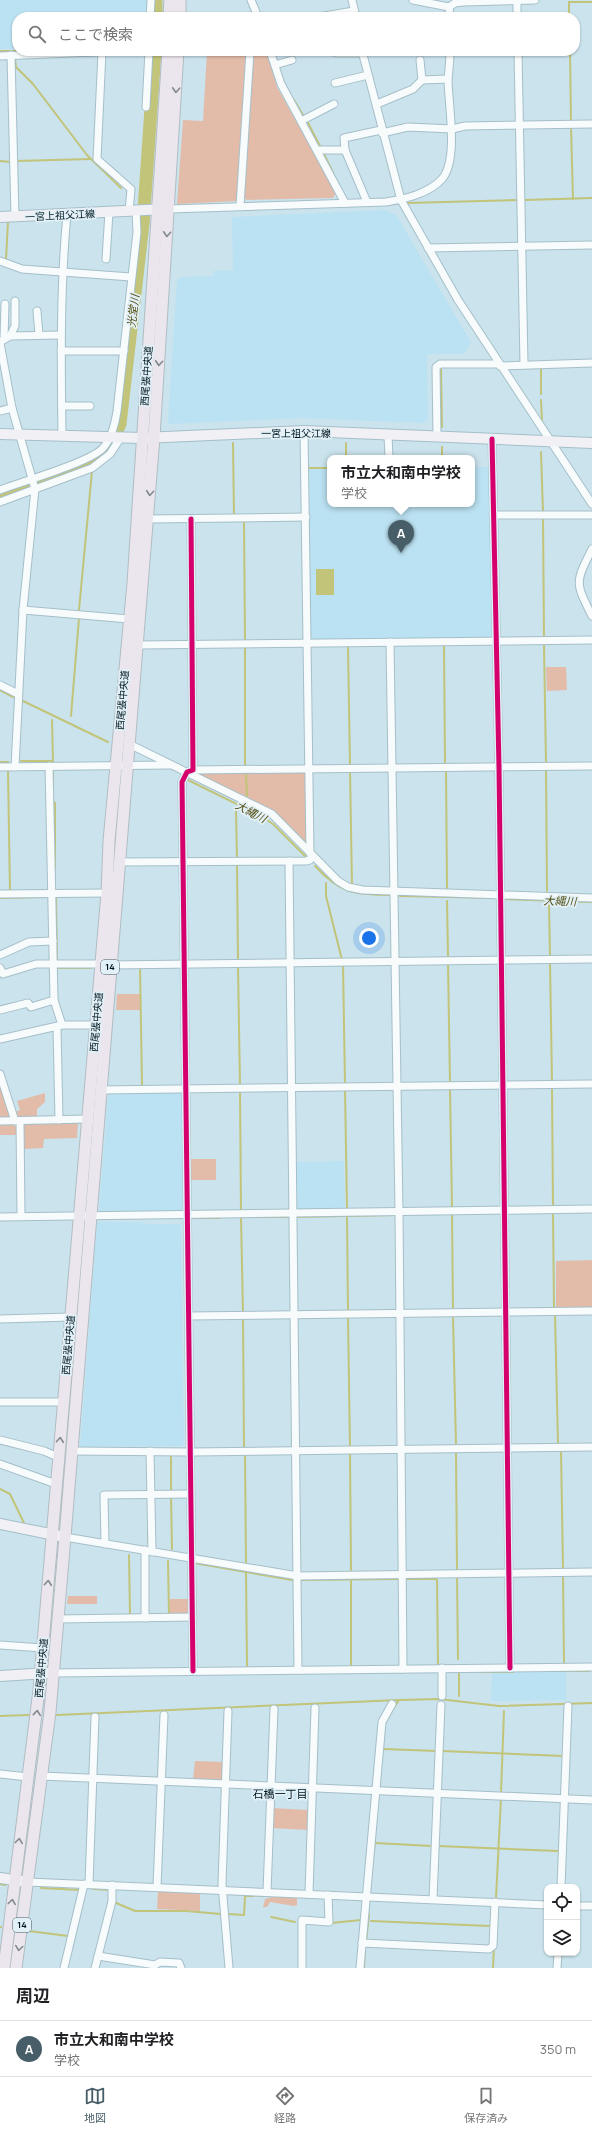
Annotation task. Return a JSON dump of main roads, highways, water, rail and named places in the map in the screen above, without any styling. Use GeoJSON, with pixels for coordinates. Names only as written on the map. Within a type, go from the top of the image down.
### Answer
{"type":"FeatureCollection","features":[{"type":"Feature","properties":{"kind":"main road"},"geometry":{"type":"LineString","coordinates":[[169,12],[170,0]]}},
{"type":"Feature","properties":{"kind":"main road"},"geometry":{"type":"LineString","coordinates":[[180,0],[180,12]]}},
{"type":"Feature","properties":{"kind":"main road","name":"西尾張中央道"},"geometry":{"type":"LineString","coordinates":[[16,1968],[28,1882],[53,1673],[72,1451],[100,1090],[107,893],[142,438],[153,210],[168,56]]}},
{"type":"Feature","properties":{"kind":"main road","name":"西尾張中央道"},"geometry":{"type":"LineString","coordinates":[[4,1968],[43,1648],[95,1025],[119,862],[154,437],[178,56]]}},
{"type":"Feature","properties":{"kind":"main road","name":"一宮上祖父江線"},"geometry":{"type":"LineString","coordinates":[[0,217],[169,209]]}},
{"type":"Feature","properties":{"kind":"main road","name":"一宮上祖父江線"},"geometry":{"type":"LineString","coordinates":[[0,434],[142,438],[304,431],[592,443]]}},
{"type":"Feature","properties":{"kind":"main road"},"geometry":{"type":"LineString","coordinates":[[0,1524],[65,1537]]}},
{"type":"Feature","properties":{"kind":"main road"},"geometry":{"type":"LineString","coordinates":[[0,1676],[53,1673]]}},
{"type":"Feature","properties":{"kind":"main road"},"geometry":{"type":"LineString","coordinates":[[0,1878],[28,1882]]}},
{"type":"Feature","properties":{"kind":"waterway","name":"光堂川"},"geometry":{"type":"LineString","coordinates":[[156,0],[156,12]]}},
{"type":"Feature","properties":{"kind":"waterway"},"geometry":{"type":"LineString","coordinates":[[569,12],[569,2],[592,2]]}},
{"type":"Feature","properties":{"kind":"waterway"},"geometry":{"type":"LineString","coordinates":[[0,51],[12,51]]}},
{"type":"Feature","properties":{"kind":"waterway","name":"光堂川"},"geometry":{"type":"LineString","coordinates":[[0,496],[90,462],[101,455],[109,446],[120,424],[143,224],[155,56]]}},
{"type":"Feature","properties":{"kind":"waterway"},"geometry":{"type":"LineString","coordinates":[[570,56],[571,122]]}},
{"type":"Feature","properties":{"kind":"waterway"},"geometry":{"type":"LineString","coordinates":[[15,59],[16,67],[33,84],[87,155],[121,188]]}},
{"type":"Feature","properties":{"kind":"waterway"},"geometry":{"type":"LineString","coordinates":[[294,100],[303,115]]}},
{"type":"Feature","properties":{"kind":"waterway"},"geometry":{"type":"LineString","coordinates":[[307,121],[321,148]]}},
{"type":"Feature","properties":{"kind":"waterway"},"geometry":{"type":"LineString","coordinates":[[571,127],[573,199]]}},
{"type":"Feature","properties":{"kind":"waterway"},"geometry":{"type":"LineString","coordinates":[[324,154],[334,175]]}},
{"type":"Feature","properties":{"kind":"waterway"},"geometry":{"type":"LineString","coordinates":[[16,161],[91,159]]}},
{"type":"Feature","properties":{"kind":"waterway"},"geometry":{"type":"LineString","coordinates":[[0,161],[12,162]]}},
{"type":"Feature","properties":{"kind":"waterway"},"geometry":{"type":"LineString","coordinates":[[525,200],[592,198]]}},
{"type":"Feature","properties":{"kind":"waterway"},"geometry":{"type":"LineString","coordinates":[[407,203],[519,200]]}},
{"type":"Feature","properties":{"kind":"waterway"},"geometry":{"type":"LineString","coordinates":[[6,259],[8,221]]}},
{"type":"Feature","properties":{"kind":"waterway"},"geometry":{"type":"LineString","coordinates":[[541,368],[541,394]]}},
{"type":"Feature","properties":{"kind":"waterway"},"geometry":{"type":"LineString","coordinates":[[441,369],[442,427]]}},
{"type":"Feature","properties":{"kind":"waterway"},"geometry":{"type":"LineString","coordinates":[[541,400],[542,421]]}},
{"type":"Feature","properties":{"kind":"waterway"},"geometry":{"type":"LineString","coordinates":[[233,443],[234,516]]}},
{"type":"Feature","properties":{"kind":"waterway"},"geometry":{"type":"LineString","coordinates":[[346,443],[346,455]]}},
{"type":"Feature","properties":{"kind":"waterway"},"geometry":{"type":"LineString","coordinates":[[442,447],[442,455]]}},
{"type":"Feature","properties":{"kind":"waterway"},"geometry":{"type":"LineString","coordinates":[[541,452],[543,512]]}},
{"type":"Feature","properties":{"kind":"waterway"},"geometry":{"type":"LineString","coordinates":[[309,468],[327,468]]}},
{"type":"Feature","properties":{"kind":"waterway"},"geometry":{"type":"LineString","coordinates":[[79,610],[92,471]]}},
{"type":"Feature","properties":{"kind":"waterway"},"geometry":{"type":"LineString","coordinates":[[543,518],[544,638]]}},
{"type":"Feature","properties":{"kind":"waterway"},"geometry":{"type":"LineString","coordinates":[[244,521],[245,641]]}},
{"type":"Feature","properties":{"kind":"waterway"},"geometry":{"type":"LineString","coordinates":[[71,716],[79,618]]}},
{"type":"Feature","properties":{"kind":"waterway"},"geometry":{"type":"LineString","coordinates":[[245,646],[245,766]]}},
{"type":"Feature","properties":{"kind":"waterway"},"geometry":{"type":"LineString","coordinates":[[444,646],[445,763]]}},
{"type":"Feature","properties":{"kind":"waterway"},"geometry":{"type":"LineString","coordinates":[[544,646],[546,763]]}},
{"type":"Feature","properties":{"kind":"waterway"},"geometry":{"type":"LineString","coordinates":[[348,647],[350,765]]}},
{"type":"Feature","properties":{"kind":"waterway","name":"大縄川"},"geometry":{"type":"LineString","coordinates":[[0,690],[13,697]]}},
{"type":"Feature","properties":{"kind":"waterway","name":"大縄川"},"geometry":{"type":"LineString","coordinates":[[23,701],[108,742]]}},
{"type":"Feature","properties":{"kind":"waterway"},"geometry":{"type":"LineString","coordinates":[[21,761],[53,761],[52,720]]}},
{"type":"Feature","properties":{"kind":"waterway"},"geometry":{"type":"LineString","coordinates":[[0,762],[8,762]]}},
{"type":"Feature","properties":{"kind":"waterway"},"geometry":{"type":"LineString","coordinates":[[446,769],[447,888]]}},
{"type":"Feature","properties":{"kind":"waterway"},"geometry":{"type":"LineString","coordinates":[[546,769],[547,891]]}},
{"type":"Feature","properties":{"kind":"waterway"},"geometry":{"type":"LineString","coordinates":[[350,770],[352,886]]}},
{"type":"Feature","properties":{"kind":"waterway"},"geometry":{"type":"LineString","coordinates":[[8,771],[10,892]]}},
{"type":"Feature","properties":{"kind":"waterway"},"geometry":{"type":"LineString","coordinates":[[53,772],[53,791]]}},
{"type":"Feature","properties":{"kind":"waterway"},"geometry":{"type":"LineString","coordinates":[[246,772],[247,796]]}},
{"type":"Feature","properties":{"kind":"waterway","name":"大縄川"},"geometry":{"type":"LineString","coordinates":[[188,780],[259,815],[273,824],[305,856]]}},
{"type":"Feature","properties":{"kind":"waterway"},"geometry":{"type":"LineString","coordinates":[[53,801],[55,803],[55,869]]}},
{"type":"Feature","properties":{"kind":"waterway"},"geometry":{"type":"LineString","coordinates":[[236,809],[237,860]]}},
{"type":"Feature","properties":{"kind":"waterway"},"geometry":{"type":"LineString","coordinates":[[237,864],[238,960]]}},
{"type":"Feature","properties":{"kind":"waterway","name":"大縄川"},"geometry":{"type":"LineString","coordinates":[[315,866],[332,882],[348,891],[390,895]]}},
{"type":"Feature","properties":{"kind":"waterway"},"geometry":{"type":"LineString","coordinates":[[326,883],[326,896],[342,960]]}},
{"type":"Feature","properties":{"kind":"waterway","name":"大縄川"},"geometry":{"type":"LineString","coordinates":[[400,896],[496,898]]}},
{"type":"Feature","properties":{"kind":"waterway"},"geometry":{"type":"LineString","coordinates":[[0,898],[46,897]]}},
{"type":"Feature","properties":{"kind":"waterway"},"geometry":{"type":"LineString","coordinates":[[56,897],[57,960]]}},
{"type":"Feature","properties":{"kind":"waterway","name":"大縄川"},"geometry":{"type":"LineString","coordinates":[[504,899],[592,902]]}},
{"type":"Feature","properties":{"kind":"waterway"},"geometry":{"type":"LineString","coordinates":[[447,901],[448,956]]}},
{"type":"Feature","properties":{"kind":"waterway"},"geometry":{"type":"LineString","coordinates":[[549,904],[550,957]]}},
{"type":"Feature","properties":{"kind":"waterway"},"geometry":{"type":"LineString","coordinates":[[448,962],[450,1083]]}},
{"type":"Feature","properties":{"kind":"waterway"},"geometry":{"type":"LineString","coordinates":[[550,962],[552,1082]]}},
{"type":"Feature","properties":{"kind":"waterway"},"geometry":{"type":"LineString","coordinates":[[343,964],[345,1085]]}},
{"type":"Feature","properties":{"kind":"waterway"},"geometry":{"type":"LineString","coordinates":[[140,966],[142,1085]]}},
{"type":"Feature","properties":{"kind":"waterway"},"geometry":{"type":"LineString","coordinates":[[238,966],[240,1086]]}},
{"type":"Feature","properties":{"kind":"waterway"},"geometry":{"type":"LineString","coordinates":[[57,968],[91,968]]}},
{"type":"Feature","properties":{"kind":"waterway"},"geometry":{"type":"LineString","coordinates":[[450,1088],[452,1208]]}},
{"type":"Feature","properties":{"kind":"waterway"},"geometry":{"type":"LineString","coordinates":[[552,1088],[553,1207]]}},
{"type":"Feature","properties":{"kind":"waterway"},"geometry":{"type":"LineString","coordinates":[[345,1089],[347,1209]]}},
{"type":"Feature","properties":{"kind":"waterway"},"geometry":{"type":"LineString","coordinates":[[240,1090],[241,1211]]}},
{"type":"Feature","properties":{"kind":"waterway"},"geometry":{"type":"LineString","coordinates":[[553,1212],[554,1308]]}},
{"type":"Feature","properties":{"kind":"waterway"},"geometry":{"type":"LineString","coordinates":[[452,1213],[453,1310]]}},
{"type":"Feature","properties":{"kind":"waterway"},"geometry":{"type":"LineString","coordinates":[[296,1217],[396,1215]]}},
{"type":"Feature","properties":{"kind":"waterway"},"geometry":{"type":"LineString","coordinates":[[347,1216],[348,1312]]}},
{"type":"Feature","properties":{"kind":"waterway"},"geometry":{"type":"LineString","coordinates":[[241,1217],[243,1313]]}},
{"type":"Feature","properties":{"kind":"waterway"},"geometry":{"type":"LineString","coordinates":[[255,1217],[290,1217]]}},
{"type":"Feature","properties":{"kind":"waterway"},"geometry":{"type":"LineString","coordinates":[[190,1218],[220,1218]]}},
{"type":"Feature","properties":{"kind":"waterway"},"geometry":{"type":"LineString","coordinates":[[555,1315],[558,1444]]}},
{"type":"Feature","properties":{"kind":"waterway"},"geometry":{"type":"LineString","coordinates":[[348,1316],[350,1449]]}},
{"type":"Feature","properties":{"kind":"waterway"},"geometry":{"type":"LineString","coordinates":[[243,1317],[244,1450]]}},
{"type":"Feature","properties":{"kind":"waterway"},"geometry":{"type":"LineString","coordinates":[[453,1317],[456,1445]]}},
{"type":"Feature","properties":{"kind":"waterway"},"geometry":{"type":"LineString","coordinates":[[561,1450],[563,1568]]}},
{"type":"Feature","properties":{"kind":"waterway"},"geometry":{"type":"LineString","coordinates":[[350,1453],[351,1570]]}},
{"type":"Feature","properties":{"kind":"waterway"},"geometry":{"type":"LineString","coordinates":[[456,1453],[457,1569]]}},
{"type":"Feature","properties":{"kind":"waterway"},"geometry":{"type":"LineString","coordinates":[[245,1454],[246,1563]]}},
{"type":"Feature","properties":{"kind":"waterway"},"geometry":{"type":"LineString","coordinates":[[153,1455],[171,1455],[171,1492]]}},
{"type":"Feature","properties":{"kind":"waterway"},"geometry":{"type":"LineString","coordinates":[[0,1489],[10,1494],[24,1523]]}},
{"type":"Feature","properties":{"kind":"waterway"},"geometry":{"type":"LineString","coordinates":[[171,1496],[172,1549]]}},
{"type":"Feature","properties":{"kind":"waterway"},"geometry":{"type":"LineString","coordinates":[[148,1519],[148,1542]]}},
{"type":"Feature","properties":{"kind":"waterway"},"geometry":{"type":"LineString","coordinates":[[129,1555],[130,1616]]}},
{"type":"Feature","properties":{"kind":"waterway"},"geometry":{"type":"LineString","coordinates":[[168,1561],[169,1615]]}},
{"type":"Feature","properties":{"kind":"waterway"},"geometry":{"type":"LineString","coordinates":[[194,1563],[292,1580]]}},
{"type":"Feature","properties":{"kind":"waterway"},"geometry":{"type":"LineString","coordinates":[[246,1572],[247,1667]]}},
{"type":"Feature","properties":{"kind":"waterway"},"geometry":{"type":"LineString","coordinates":[[563,1574],[564,1664]]}},
{"type":"Feature","properties":{"kind":"waterway"},"geometry":{"type":"LineString","coordinates":[[457,1576],[458,1659]]}},
{"type":"Feature","properties":{"kind":"waterway"},"geometry":{"type":"LineString","coordinates":[[351,1579],[351,1667]]}},
{"type":"Feature","properties":{"kind":"waterway"},"geometry":{"type":"LineString","coordinates":[[301,1580],[399,1579]]}},
{"type":"Feature","properties":{"kind":"waterway"},"geometry":{"type":"LineString","coordinates":[[406,1579],[437,1580],[438,1665]]}},
{"type":"Feature","properties":{"kind":"waterway"},"geometry":{"type":"LineString","coordinates":[[524,1671],[539,1671]]}},
{"type":"Feature","properties":{"kind":"waterway"},"geometry":{"type":"LineString","coordinates":[[550,1671],[589,1671]]}},
{"type":"Feature","properties":{"kind":"waterway"},"geometry":{"type":"LineString","coordinates":[[459,1672],[459,1696]]}},
{"type":"Feature","properties":{"kind":"waterway"},"geometry":{"type":"LineString","coordinates":[[480,1672],[513,1672]]}},
{"type":"Feature","properties":{"kind":"waterway"},"geometry":{"type":"LineString","coordinates":[[57,1715],[439,1699],[499,1706],[592,1703]]}},
{"type":"Feature","properties":{"kind":"waterway"},"geometry":{"type":"LineString","coordinates":[[393,1709],[399,1700]]}},
{"type":"Feature","properties":{"kind":"waterway"},"geometry":{"type":"LineString","coordinates":[[501,1793],[504,1711]]}},
{"type":"Feature","properties":{"kind":"waterway"},"geometry":{"type":"LineString","coordinates":[[0,1716],[29,1715]]}},
{"type":"Feature","properties":{"kind":"waterway"},"geometry":{"type":"LineString","coordinates":[[383,1749],[437,1751]]}},
{"type":"Feature","properties":{"kind":"waterway"},"geometry":{"type":"LineString","coordinates":[[442,1751],[563,1756]]}},
{"type":"Feature","properties":{"kind":"waterway"},"geometry":{"type":"LineString","coordinates":[[496,1898],[501,1798]]}},
{"type":"Feature","properties":{"kind":"waterway"},"geometry":{"type":"LineString","coordinates":[[374,1851],[375,1835]]}},
{"type":"Feature","properties":{"kind":"waterway"},"geometry":{"type":"LineString","coordinates":[[375,1843],[432,1846]]}},
{"type":"Feature","properties":{"kind":"waterway"},"geometry":{"type":"LineString","coordinates":[[438,1846],[558,1851]]}},
{"type":"Feature","properties":{"kind":"waterway"},"geometry":{"type":"LineString","coordinates":[[0,1884],[5,1885]]}},
{"type":"Feature","properties":{"kind":"waterway"},"geometry":{"type":"LineString","coordinates":[[41,1888],[80,1890]]}},
{"type":"Feature","properties":{"kind":"waterway"},"geometry":{"type":"LineString","coordinates":[[93,1889],[110,1890]]}},
{"type":"Feature","properties":{"kind":"waterway"},"geometry":{"type":"LineString","coordinates":[[228,1914],[244,1915],[245,1896],[254,1896]]}},
{"type":"Feature","properties":{"kind":"waterway"},"geometry":{"type":"LineString","coordinates":[[258,1896],[264,1896]]}},
{"type":"Feature","properties":{"kind":"waterway"},"geometry":{"type":"LineString","coordinates":[[114,1902],[135,1911],[186,1911],[221,1914]]}},
{"type":"Feature","properties":{"kind":"waterway"},"geometry":{"type":"LineString","coordinates":[[366,1942],[369,1914]]}},
{"type":"Feature","properties":{"kind":"waterway"},"geometry":{"type":"LineString","coordinates":[[271,1917],[295,1922]]}},
{"type":"Feature","properties":{"kind":"waterway"},"geometry":{"type":"LineString","coordinates":[[331,1923],[361,1920]]}},
{"type":"Feature","properties":{"kind":"waterway"},"geometry":{"type":"LineString","coordinates":[[371,1921],[490,1926]]}},
{"type":"Feature","properties":{"kind":"waterway"},"geometry":{"type":"LineString","coordinates":[[29,1931],[68,1936]]}},
{"type":"Feature","properties":{"kind":"waterway"},"geometry":{"type":"LineString","coordinates":[[493,1968],[494,1947]]}},
{"type":"Feature","properties":{"kind":"waterway"},"geometry":{"type":"LineString","coordinates":[[364,1968],[365,1948]]}},
{"type":"Feature","properties":{"kind":"place","name":"市立大和南中学校"},"geometry":{"type":"Point","coordinates":[401,553]}},
{"type":"Feature","properties":{"kind":"district","name":"石橋一丁目"},"geometry":{"type":"Point","coordinates":[280,1794]}}]}
